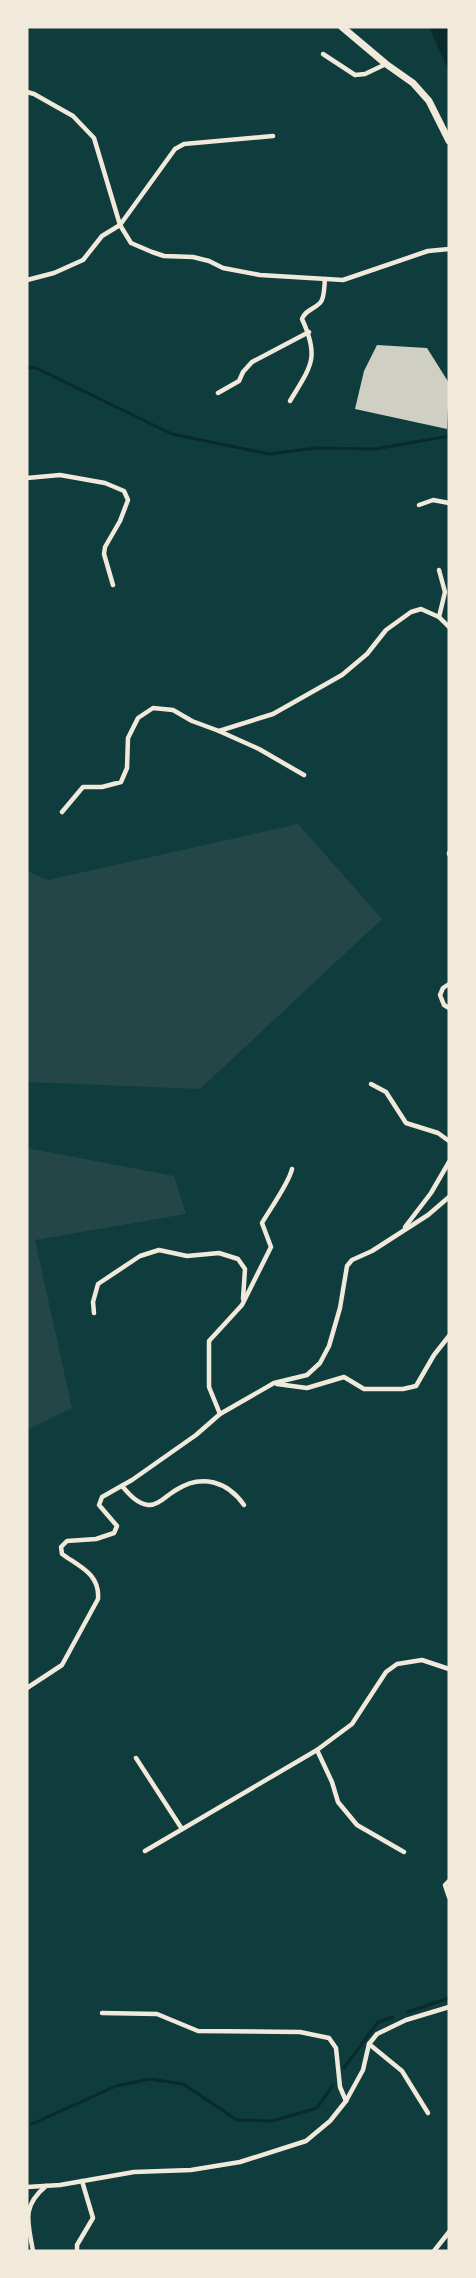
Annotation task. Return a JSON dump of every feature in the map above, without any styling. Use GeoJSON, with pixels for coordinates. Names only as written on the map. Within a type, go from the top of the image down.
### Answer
{"type":"FeatureCollection","features":[{"type":"Feature","properties":{"kind":"main road"},"geometry":{"type":"LineString","coordinates":[[342,27],[386,64],[413,83],[429,101],[449,141]]}},
{"type":"Feature","properties":{"kind":"street"},"geometry":{"type":"LineString","coordinates":[[323,54],[355,75],[365,74],[386,64]]}},
{"type":"Feature","properties":{"kind":"street"},"geometry":{"type":"LineString","coordinates":[[27,92],[73,116],[94,138],[120,225],[131,243],[140,248],[164,256],[192,257],[209,261],[223,268],[260,275],[343,280],[428,251],[449,249]]}},
{"type":"Feature","properties":{"kind":"street"},"geometry":{"type":"LineString","coordinates":[[27,280],[54,273],[83,260],[102,236],[120,225],[175,149],[184,144],[273,136]]}},
{"type":"Feature","properties":{"kind":"street"},"geometry":{"type":"LineString","coordinates":[[290,401],[310,368],[313,349],[309,332],[302,319],[304,314],[320,303],[323,298],[325,279]]}},
{"type":"Feature","properties":{"kind":"street"},"geometry":{"type":"LineString","coordinates":[[218,393],[239,381],[252,362],[309,332]]}},
{"type":"Feature","properties":{"kind":"street"},"geometry":{"type":"LineString","coordinates":[[27,478],[60,475],[105,483],[124,491],[128,500],[120,521],[105,547],[104,554],[113,585]]}},
{"type":"Feature","properties":{"kind":"street"},"geometry":{"type":"LineString","coordinates":[[419,505],[433,500],[449,503]]}},
{"type":"Feature","properties":{"kind":"street"},"geometry":{"type":"LineString","coordinates":[[439,570],[445,592],[439,617]]}},
{"type":"Feature","properties":{"kind":"street"},"geometry":{"type":"LineString","coordinates":[[219,731],[273,714],[342,675],[368,654],[386,630],[411,612],[421,609],[439,617],[449,627]]}},
{"type":"Feature","properties":{"kind":"street"},"geometry":{"type":"LineString","coordinates":[[62,812],[83,787],[102,787],[121,782],[127,768],[128,738],[138,718],[153,708],[173,710],[192,721],[259,748],[304,775]]}},
{"type":"Feature","properties":{"kind":"street"},"geometry":{"type":"LineString","coordinates":[[449,984],[443,988],[440,995],[444,1005],[449,1008]]}},
{"type":"Feature","properties":{"kind":"street"},"geometry":{"type":"LineString","coordinates":[[371,1084],[386,1092],[406,1123],[438,1133],[449,1141]]}},
{"type":"Feature","properties":{"kind":"street"},"geometry":{"type":"LineString","coordinates":[[403,1229],[431,1193],[449,1162]]}},
{"type":"Feature","properties":{"kind":"street"},"geometry":{"type":"LineString","coordinates":[[220,1414],[209,1387],[209,1341],[242,1305],[271,1247],[262,1223],[279,1192],[290,1179],[292,1169]]}},
{"type":"Feature","properties":{"kind":"street"},"geometry":{"type":"LineString","coordinates":[[27,1688],[62,1665],[98,1599],[99,1589],[93,1576],[62,1554],[62,1547],[67,1541],[96,1539],[114,1533],[117,1526],[99,1505],[102,1497],[122,1486],[196,1435],[220,1414],[274,1383],[307,1375],[320,1364],[329,1346],[340,1308],[347,1266],[352,1260],[372,1251],[428,1215],[449,1197]]}},
{"type":"Feature","properties":{"kind":"street"},"geometry":{"type":"LineString","coordinates":[[94,1313],[93,1302],[98,1284],[140,1256],[159,1250],[187,1256],[219,1253],[238,1259],[245,1269],[242,1305]]}},
{"type":"Feature","properties":{"kind":"street"},"geometry":{"type":"LineString","coordinates":[[274,1383],[307,1388],[344,1377],[364,1389],[409,1388],[416,1386],[434,1355],[449,1336]]}},
{"type":"Feature","properties":{"kind":"street"},"geometry":{"type":"LineString","coordinates":[[122,1486],[137,1501],[148,1505],[156,1504],[186,1484],[201,1481],[218,1482],[236,1493],[244,1505]]}},
{"type":"Feature","properties":{"kind":"street"},"geometry":{"type":"LineString","coordinates":[[145,1851],[317,1750],[352,1724],[386,1672],[397,1664],[422,1660],[449,1669]]}},
{"type":"Feature","properties":{"kind":"street"},"geometry":{"type":"LineString","coordinates":[[317,1750],[332,1782],[338,1802],[357,1825],[404,1852]]}},
{"type":"Feature","properties":{"kind":"street"},"geometry":{"type":"LineString","coordinates":[[136,1758],[182,1829]]}},
{"type":"Feature","properties":{"kind":"street"},"geometry":{"type":"LineString","coordinates":[[449,1881],[446,1885],[449,1897]]}},
{"type":"Feature","properties":{"kind":"street"},"geometry":{"type":"LineString","coordinates":[[27,2187],[134,2172],[190,2170],[249,2159],[306,2141],[330,2121],[346,2101],[363,2070],[369,2044],[377,2034],[390,2026],[449,2007]]}},
{"type":"Feature","properties":{"kind":"street"},"geometry":{"type":"LineString","coordinates":[[102,2013],[157,2014],[198,2031],[300,2032],[329,2038],[336,2048],[340,2087],[346,2101]]}},
{"type":"Feature","properties":{"kind":"street"},"geometry":{"type":"LineString","coordinates":[[369,2044],[402,2071],[428,2113]]}},
{"type":"Feature","properties":{"kind":"street"},"geometry":{"type":"LineString","coordinates":[[77,2251],[77,2245],[93,2218],[82,2181]]}},
{"type":"Feature","properties":{"kind":"street"},"geometry":{"type":"LineString","coordinates":[[33,2251],[28,2223],[29,2206],[36,2194],[46,2186]]}},
{"type":"Feature","properties":{"kind":"street"},"geometry":{"type":"LineString","coordinates":[[435,2251],[449,2232]]}},
{"type":"Feature","properties":{"kind":"shaded area"},"geometry":{"type":"Polygon","coordinates":[[[429,27],[449,27],[449,72],[429,27]]]}},
{"type":"Feature","properties":{"kind":"shaded area"},"geometry":{"type":"Polygon","coordinates":[[[298,824],[382,919],[200,1089],[27,1082],[27,871],[48,880],[298,824]]]}},
{"type":"Feature","properties":{"kind":"shaded area"},"geometry":{"type":"Polygon","coordinates":[[[27,1148],[174,1176],[186,1214],[35,1240],[72,1408],[27,1430],[27,1148]]]}},
{"type":"Feature","properties":{"kind":"building"},"geometry":{"type":"Polygon","coordinates":[[[377,345],[427,348],[449,383],[447,429],[355,409],[364,371],[377,345]]]}},
{"type":"Feature","properties":{"kind":"waterway"},"geometry":{"type":"LineString","coordinates":[[27,367],[36,368],[172,434],[269,454],[316,448],[375,449],[449,436]]}},
{"type":"Feature","properties":{"kind":"waterway"},"geometry":{"type":"LineString","coordinates":[[408,2012],[449,1998]]}},
{"type":"Feature","properties":{"kind":"waterway"},"geometry":{"type":"LineString","coordinates":[[344,2068],[378,2022],[393,2017]]}},
{"type":"Feature","properties":{"kind":"waterway"},"geometry":{"type":"LineString","coordinates":[[32,2124],[116,2086],[150,2079],[183,2084],[237,2120],[272,2121],[317,2108],[333,2085]]}}]}
